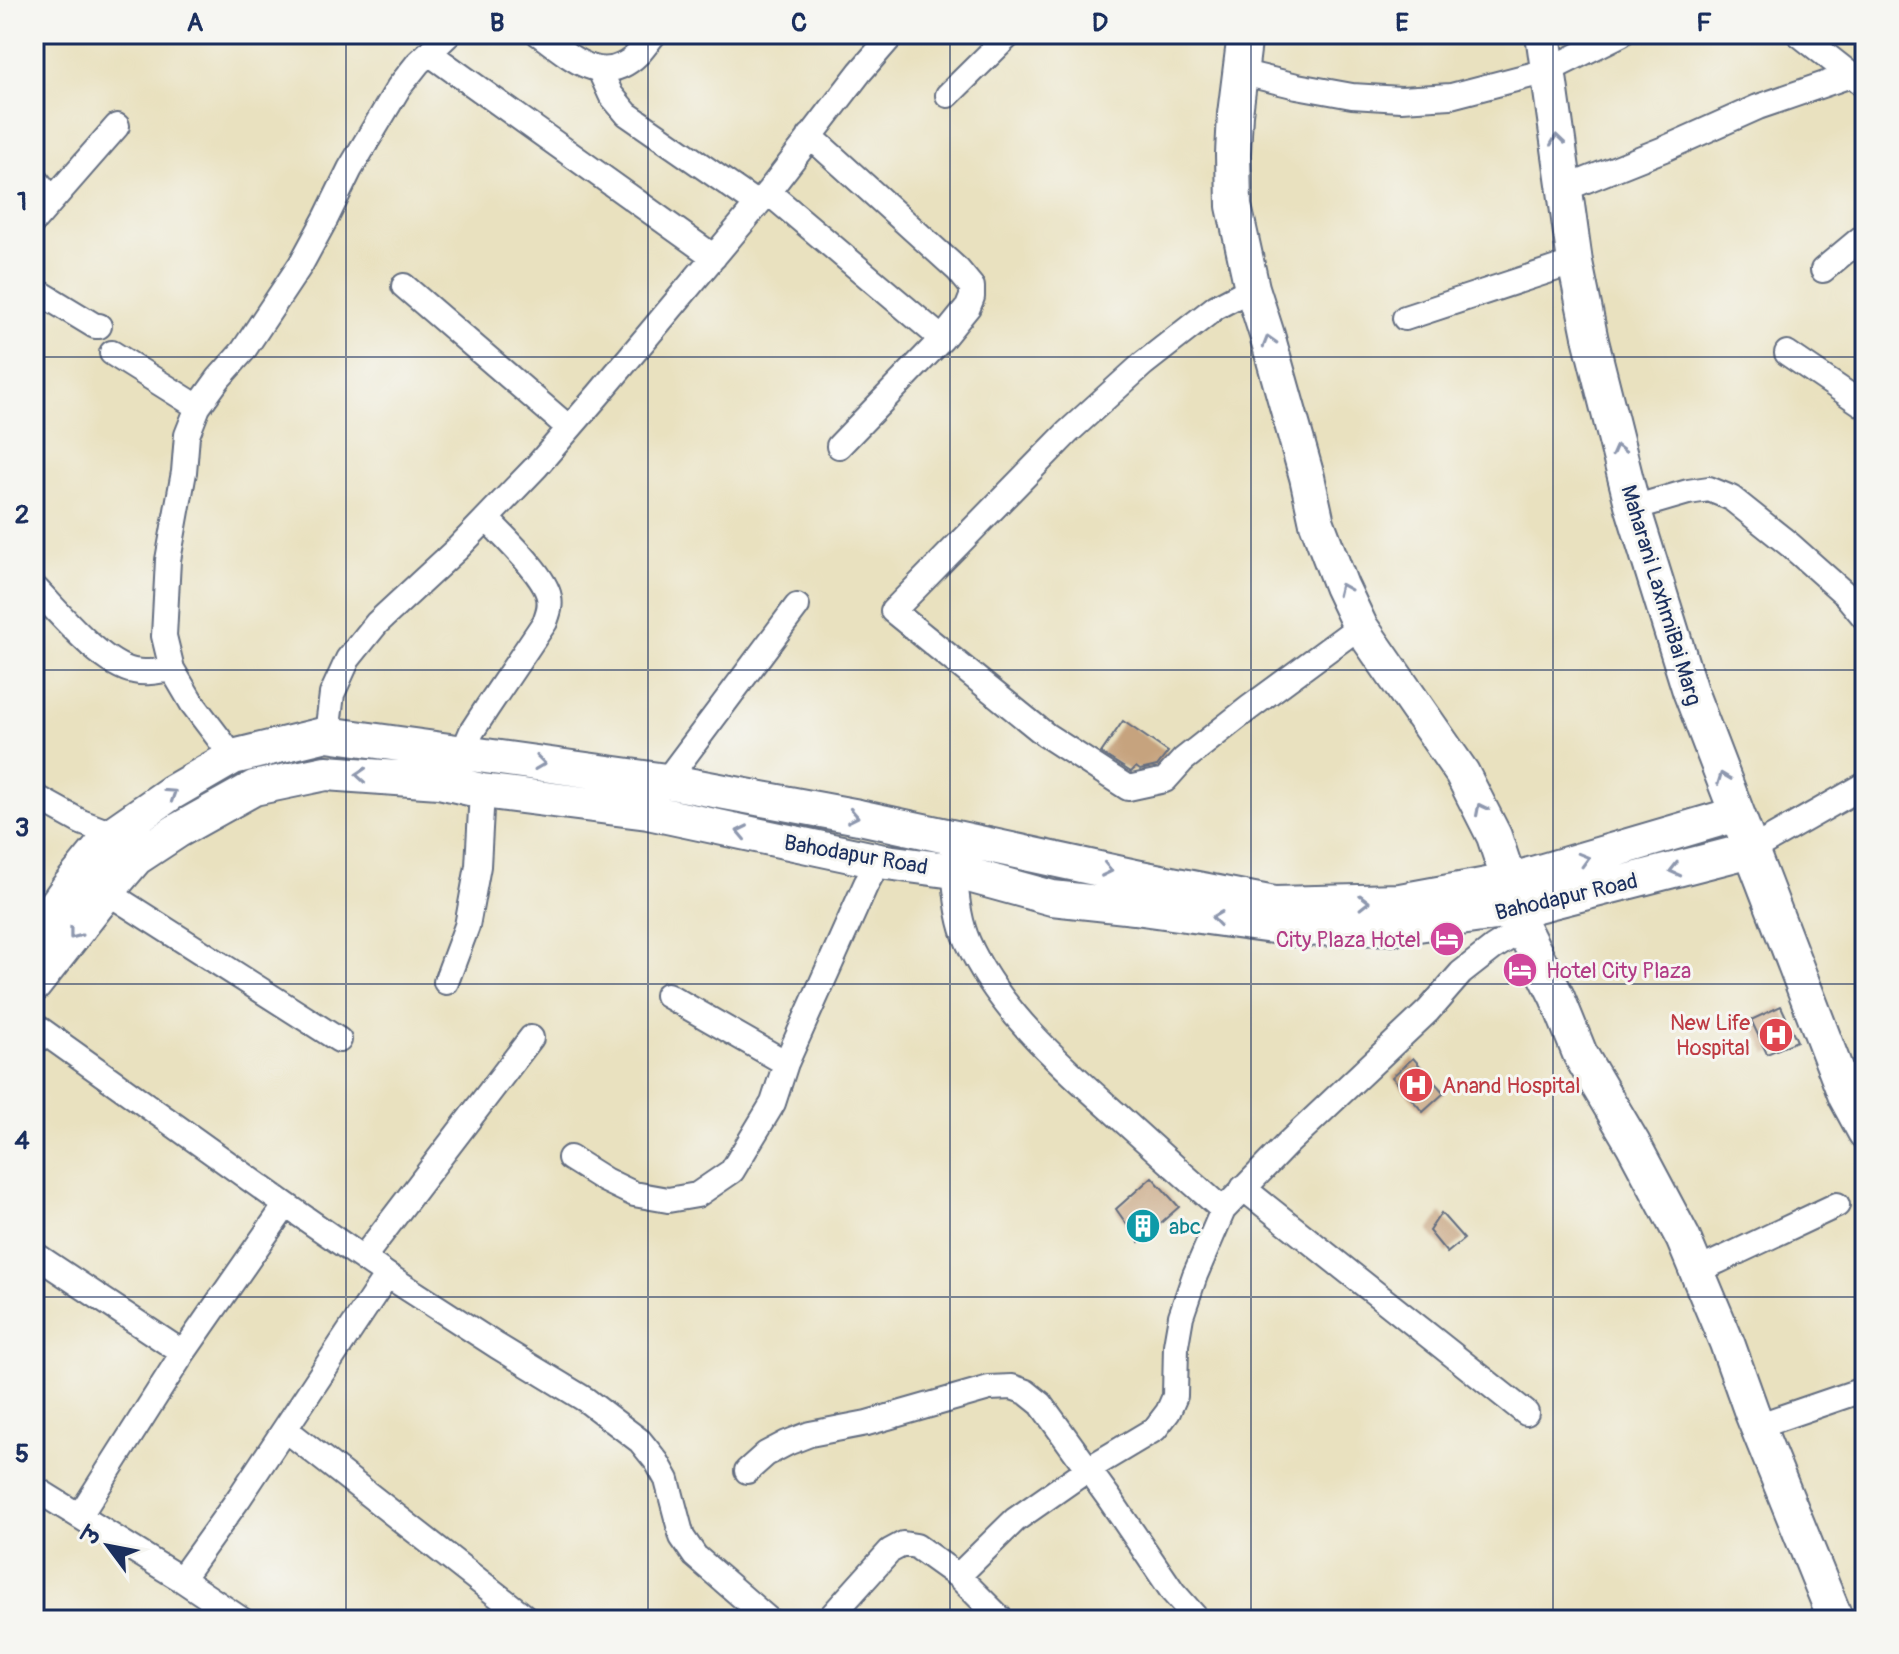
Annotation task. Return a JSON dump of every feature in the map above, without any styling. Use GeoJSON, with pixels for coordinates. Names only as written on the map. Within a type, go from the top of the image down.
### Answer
{"type":"FeatureCollection","features":[{"type":"Feature","properties":{"kind":"main road"},"geometry":{"type":"LineString","coordinates":[[1245,34],[1233,154],[1234,206],[1252,288],[1307,477],[1317,523],[1360,626],[1462,773],[1494,836],[1517,907],[1580,1054],[1683,1238],[1836,1620]]}},
{"type":"Feature","properties":{"kind":"main road","name":"Maharani LaxhmiBai Marg"},"geometry":{"type":"LineString","coordinates":[[1543,34],[1575,262],[1591,341],[1633,508],[1690,691],[1846,1097],[1865,1132]]}},
{"type":"Feature","properties":{"kind":"main road"},"geometry":{"type":"LineString","coordinates":[[34,936],[112,834],[171,793],[233,757],[327,734],[666,781],[859,817],[1274,904],[1400,901],[1517,907],[1737,814]]}},
{"type":"Feature","properties":{"kind":"main road","name":"Bahodapur Road"},"geometry":{"type":"LineString","coordinates":[[34,985],[136,858],[254,788],[326,773],[439,781],[482,791],[648,812],[879,861],[954,871],[1052,898],[1294,929],[1397,927],[1517,907],[1751,850]]}},
{"type":"Feature","properties":{"kind":"street"},"geometry":{"type":"LineString","coordinates":[[233,757],[192,703],[172,669],[164,636],[168,560],[184,472],[187,435],[198,407],[243,351],[301,264],[350,169],[399,87],[418,63],[449,34]]}},
{"type":"Feature","properties":{"kind":"street"},"geometry":{"type":"LineString","coordinates":[[539,34],[578,62],[600,71],[616,69],[637,55],[654,34]]}},
{"type":"Feature","properties":{"kind":"street"},"geometry":{"type":"LineString","coordinates":[[327,734],[332,694],[348,659],[377,623],[487,519],[569,428],[714,257],[893,34]]}},
{"type":"Feature","properties":{"kind":"street"},"geometry":{"type":"LineString","coordinates":[[948,95],[1010,34]]}},
{"type":"Feature","properties":{"kind":"street"},"geometry":{"type":"LineString","coordinates":[[1239,72],[1352,96],[1401,99],[1451,96],[1547,71],[1621,34]]}},
{"type":"Feature","properties":{"kind":"street"},"geometry":{"type":"LineString","coordinates":[[1799,34],[1858,80]]}},
{"type":"Feature","properties":{"kind":"street"},"geometry":{"type":"LineString","coordinates":[[429,53],[714,257]]}},
{"type":"Feature","properties":{"kind":"street"},"geometry":{"type":"LineString","coordinates":[[600,71],[611,95],[627,114],[762,198],[942,339]]}},
{"type":"Feature","properties":{"kind":"street"},"geometry":{"type":"LineString","coordinates":[[1564,189],[1758,107],[1858,80]]}},
{"type":"Feature","properties":{"kind":"street"},"geometry":{"type":"LineString","coordinates":[[34,221],[117,126]]}},
{"type":"Feature","properties":{"kind":"street"},"geometry":{"type":"LineString","coordinates":[[810,136],[958,270],[972,287],[968,307],[942,339],[839,446]]}},
{"type":"Feature","properties":{"kind":"street"},"geometry":{"type":"LineString","coordinates":[[34,177],[52,200]]}},
{"type":"Feature","properties":{"kind":"street"},"geometry":{"type":"LineString","coordinates":[[1823,270],[1865,235]]}},
{"type":"Feature","properties":{"kind":"street"},"geometry":{"type":"LineString","coordinates":[[1405,318],[1575,262]]}},
{"type":"Feature","properties":{"kind":"street"},"geometry":{"type":"LineString","coordinates":[[404,286],[569,428]]}},
{"type":"Feature","properties":{"kind":"street"},"geometry":{"type":"LineString","coordinates":[[1252,288],[1216,307],[1133,373],[1068,432],[893,611],[1046,735],[1128,788],[1165,780],[1183,760],[1360,626]]}},
{"type":"Feature","properties":{"kind":"street"},"geometry":{"type":"LineString","coordinates":[[34,289],[99,326]]}},
{"type":"Feature","properties":{"kind":"street"},"geometry":{"type":"LineString","coordinates":[[112,353],[198,407]]}},
{"type":"Feature","properties":{"kind":"street"},"geometry":{"type":"LineString","coordinates":[[1787,353],[1865,406]]}},
{"type":"Feature","properties":{"kind":"street"},"geometry":{"type":"LineString","coordinates":[[1633,508],[1709,489],[1731,498],[1845,594],[1865,618]]}},
{"type":"Feature","properties":{"kind":"street"},"geometry":{"type":"LineString","coordinates":[[463,752],[472,731],[545,622],[550,608],[549,594],[536,572],[487,519]]}},
{"type":"Feature","properties":{"kind":"street"},"geometry":{"type":"LineString","coordinates":[[34,587],[110,661],[131,671],[149,673],[172,669]]}},
{"type":"Feature","properties":{"kind":"street"},"geometry":{"type":"LineString","coordinates":[[666,781],[797,606]]}},
{"type":"Feature","properties":{"kind":"street"},"geometry":{"type":"LineString","coordinates":[[1751,850],[1865,785]]}},
{"type":"Feature","properties":{"kind":"street"},"geometry":{"type":"LineString","coordinates":[[446,982],[467,926],[478,866],[482,791]]}},
{"type":"Feature","properties":{"kind":"street"},"geometry":{"type":"LineString","coordinates":[[34,796],[81,822],[112,834]]}},
{"type":"Feature","properties":{"kind":"street"},"geometry":{"type":"LineString","coordinates":[[570,1158],[634,1194],[668,1200],[697,1195],[732,1171],[773,1103],[786,1063],[879,861]]}},
{"type":"Feature","properties":{"kind":"street"},"geometry":{"type":"LineString","coordinates":[[954,871],[959,917],[968,942],[1012,1010],[1059,1062],[1223,1210]]}},
{"type":"Feature","properties":{"kind":"street"},"geometry":{"type":"LineString","coordinates":[[107,892],[339,1040]]}},
{"type":"Feature","properties":{"kind":"street"},"geometry":{"type":"LineString","coordinates":[[958,1576],[1015,1520],[1088,1469],[1155,1429],[1175,1396],[1176,1345],[1181,1316],[1223,1210],[1287,1144],[1428,1011],[1461,973],[1493,948],[1517,907]]}},
{"type":"Feature","properties":{"kind":"street"},"geometry":{"type":"LineString","coordinates":[[667,995],[786,1063]]}},
{"type":"Feature","properties":{"kind":"street"},"geometry":{"type":"LineString","coordinates":[[34,1025],[387,1275],[586,1400],[640,1441],[667,1480],[682,1537],[695,1556],[769,1620]]}},
{"type":"Feature","properties":{"kind":"street"},"geometry":{"type":"LineString","coordinates":[[363,1258],[531,1038]]}},
{"type":"Feature","properties":{"kind":"street"},"geometry":{"type":"LineString","coordinates":[[1243,1188],[1526,1413]]}},
{"type":"Feature","properties":{"kind":"street"},"geometry":{"type":"LineString","coordinates":[[80,1515],[183,1353],[286,1205]]}},
{"type":"Feature","properties":{"kind":"street"},"geometry":{"type":"LineString","coordinates":[[1697,1271],[1837,1205]]}},
{"type":"Feature","properties":{"kind":"street"},"geometry":{"type":"LineString","coordinates":[[34,1254],[183,1353]]}},
{"type":"Feature","properties":{"kind":"street"},"geometry":{"type":"LineString","coordinates":[[181,1579],[387,1275]]}},
{"type":"Feature","properties":{"kind":"street"},"geometry":{"type":"LineString","coordinates":[[747,1471],[766,1454],[810,1434],[867,1423],[989,1388],[1012,1387],[1026,1392],[1041,1404],[1173,1592],[1198,1620]]}},
{"type":"Feature","properties":{"kind":"street"},"geometry":{"type":"LineString","coordinates":[[1757,1426],[1865,1389]]}},
{"type":"Feature","properties":{"kind":"street"},"geometry":{"type":"LineString","coordinates":[[285,1429],[529,1620]]}},
{"type":"Feature","properties":{"kind":"street"},"geometry":{"type":"LineString","coordinates":[[34,1488],[242,1620]]}},
{"type":"Feature","properties":{"kind":"street"},"geometry":{"type":"LineString","coordinates":[[828,1620],[890,1551],[903,1544],[916,1546],[958,1576],[1002,1620]]}},
{"type":"Feature","properties":{"kind":"building"},"geometry":{"type":"Polygon","coordinates":[[[1123,721],[1168,752],[1157,766],[1140,770],[1136,767],[1131,772],[1101,753],[1123,721]]]}},
{"type":"Feature","properties":{"kind":"building"},"geometry":{"type":"Polygon","coordinates":[[[1781,1006],[1797,1041],[1767,1054],[1751,1020],[1781,1006]]]}},
{"type":"Feature","properties":{"kind":"building"},"geometry":{"type":"Polygon","coordinates":[[[1413,1058],[1444,1093],[1423,1112],[1392,1077],[1413,1058]]]}},
{"type":"Feature","properties":{"kind":"building","name":"abc"},"geometry":{"type":"Polygon","coordinates":[[[1152,1177],[1179,1207],[1139,1242],[1116,1209],[1152,1177]]]}},
{"type":"Feature","properties":{"kind":"building"},"geometry":{"type":"Polygon","coordinates":[[[1441,1213],[1464,1239],[1447,1253],[1429,1231],[1441,1213]]]}},
{"type":"Feature","properties":{"kind":"place","name":"City Plaza Hotel"},"geometry":{"type":"Point","coordinates":[1447,939]}},
{"type":"Feature","properties":{"kind":"place","name":"Hotel City Plaza"},"geometry":{"type":"Point","coordinates":[1520,970]}},
{"type":"Feature","properties":{"kind":"place","name":"New Life Hospital"},"geometry":{"type":"Point","coordinates":[1776,1035]}},
{"type":"Feature","properties":{"kind":"place","name":"Anand Hospital"},"geometry":{"type":"Point","coordinates":[1416,1085]}},
{"type":"Feature","properties":{"kind":"place","name":"abc"},"geometry":{"type":"Point","coordinates":[1143,1226]}}]}
